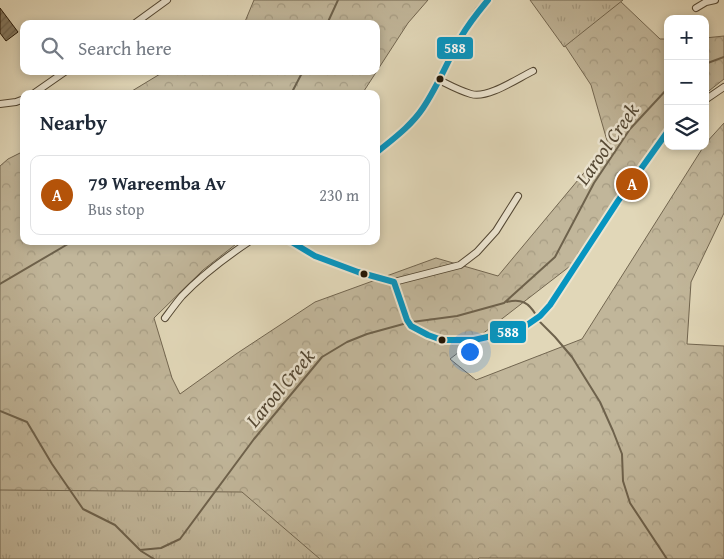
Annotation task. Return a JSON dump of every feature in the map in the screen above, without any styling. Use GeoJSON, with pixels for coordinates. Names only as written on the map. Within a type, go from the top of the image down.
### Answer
{"type":"FeatureCollection","features":[{"type":"Feature","properties":{"kind":"street"},"geometry":{"type":"LineString","coordinates":[[140,20],[167,0]]}},
{"type":"Feature","properties":{"kind":"street"},"geometry":{"type":"LineString","coordinates":[[380,150],[398,136],[423,108],[465,31],[488,0]]}},
{"type":"Feature","properties":{"kind":"street"},"geometry":{"type":"LineString","coordinates":[[696,8],[706,2],[715,0]]}},
{"type":"Feature","properties":{"kind":"street"},"geometry":{"type":"LineString","coordinates":[[439,80],[473,95],[496,90],[533,71]]}},
{"type":"Feature","properties":{"kind":"street"},"geometry":{"type":"LineString","coordinates":[[39,90],[60,75]]}},
{"type":"Feature","properties":{"kind":"street"},"geometry":{"type":"LineString","coordinates":[[709,97],[724,87]]}},
{"type":"Feature","properties":{"kind":"street"},"geometry":{"type":"LineString","coordinates":[[0,104],[20,100]]}},
{"type":"Feature","properties":{"kind":"street"},"geometry":{"type":"LineString","coordinates":[[394,282],[407,320],[414,327],[442,340],[474,340],[510,332],[527,325],[540,316],[550,305],[618,201],[664,137]]}},
{"type":"Feature","properties":{"kind":"street"},"geometry":{"type":"LineString","coordinates":[[297,245],[315,256],[358,272],[394,282],[460,265],[477,252],[496,231],[518,196]]}},
{"type":"Feature","properties":{"kind":"street"},"geometry":{"type":"LineString","coordinates":[[165,318],[182,296],[227,257],[244,245]]}},
{"type":"Feature","properties":{"kind":"green space"},"geometry":{"type":"Polygon","coordinates":[[[254,0],[428,0],[408,23],[380,66],[380,20],[246,20],[254,0]]]}},
{"type":"Feature","properties":{"kind":"green space"},"geometry":{"type":"Polygon","coordinates":[[[530,0],[623,0],[564,47],[530,0]]]}},
{"type":"Feature","properties":{"kind":"green space"},"geometry":{"type":"Polygon","coordinates":[[[535,0],[619,0],[660,39],[664,39],[664,143],[587,253],[450,359],[476,380],[582,339],[701,150],[709,150],[709,140],[724,123],[724,213],[691,282],[687,344],[724,346],[724,559],[0,559],[0,166],[8,159],[20,153],[20,245],[235,245],[203,270],[154,318],[172,378],[180,394],[236,354],[315,302],[436,258],[498,276],[608,144],[591,85],[535,0]]]}},
{"type":"Feature","properties":{"kind":"green space"},"geometry":{"type":"Polygon","coordinates":[[[724,36],[724,79],[709,91],[709,60],[709,38],[724,36]]]}},
{"type":"Feature","properties":{"kind":"green space"},"geometry":{"type":"Polygon","coordinates":[[[158,75],[374,75],[365,90],[134,90],[158,75]]]}},
{"type":"Feature","properties":{"kind":"green space"},"geometry":{"type":"Polygon","coordinates":[[[0,490],[242,492],[320,559],[0,559],[0,490]]]}},
{"type":"Feature","properties":{"kind":"building"},"geometry":{"type":"Polygon","coordinates":[[[0,8],[18,32],[6,41],[0,33],[0,8]]]}},
{"type":"Feature","properties":{"kind":"waterway"},"geometry":{"type":"LineString","coordinates":[[329,20],[338,0]]}},
{"type":"Feature","properties":{"kind":"waterway","name":"Larool Creek"},"geometry":{"type":"LineString","coordinates":[[709,63],[724,57]]}},
{"type":"Feature","properties":{"kind":"waterway"},"geometry":{"type":"LineString","coordinates":[[293,90],[301,75]]}},
{"type":"Feature","properties":{"kind":"waterway","name":"Larool Creek"},"geometry":{"type":"LineString","coordinates":[[412,322],[457,316],[504,303],[555,257],[594,183],[630,129],[664,92]]}},
{"type":"Feature","properties":{"kind":"waterway"},"geometry":{"type":"LineString","coordinates":[[0,284],[66,245]]}},
{"type":"Feature","properties":{"kind":"waterway"},"geometry":{"type":"LineString","coordinates":[[507,302],[524,302],[536,315]]}},
{"type":"Feature","properties":{"kind":"waterway"},"geometry":{"type":"LineString","coordinates":[[539,321],[572,357],[600,402],[622,454],[623,481],[630,503],[667,559]]}},
{"type":"Feature","properties":{"kind":"waterway","name":"Larool Creek"},"geometry":{"type":"LineString","coordinates":[[0,411],[27,422],[52,464],[83,509],[115,525],[140,550],[161,548],[180,539],[254,439],[322,357],[347,342],[367,334],[407,323]]}},
{"type":"Feature","properties":{"kind":"waterway"},"geometry":{"type":"LineString","coordinates":[[141,551],[154,559]]}},
{"type":"Feature","properties":{"kind":"transit line","name":"588"},"geometry":{"type":"LineString","coordinates":[[380,150],[418,115],[464,32],[488,0]]}},
{"type":"Feature","properties":{"kind":"transit line","name":"588"},"geometry":{"type":"LineString","coordinates":[[297,245],[315,256],[358,272],[394,282],[407,320],[411,326],[428,335],[442,340],[474,340],[510,332],[527,325],[540,316],[550,305],[618,201],[664,137]]}},
{"type":"Feature","properties":{"kind":"place","name":"79 Wareemba Av"},"geometry":{"type":"Point","coordinates":[632,184]}}]}
